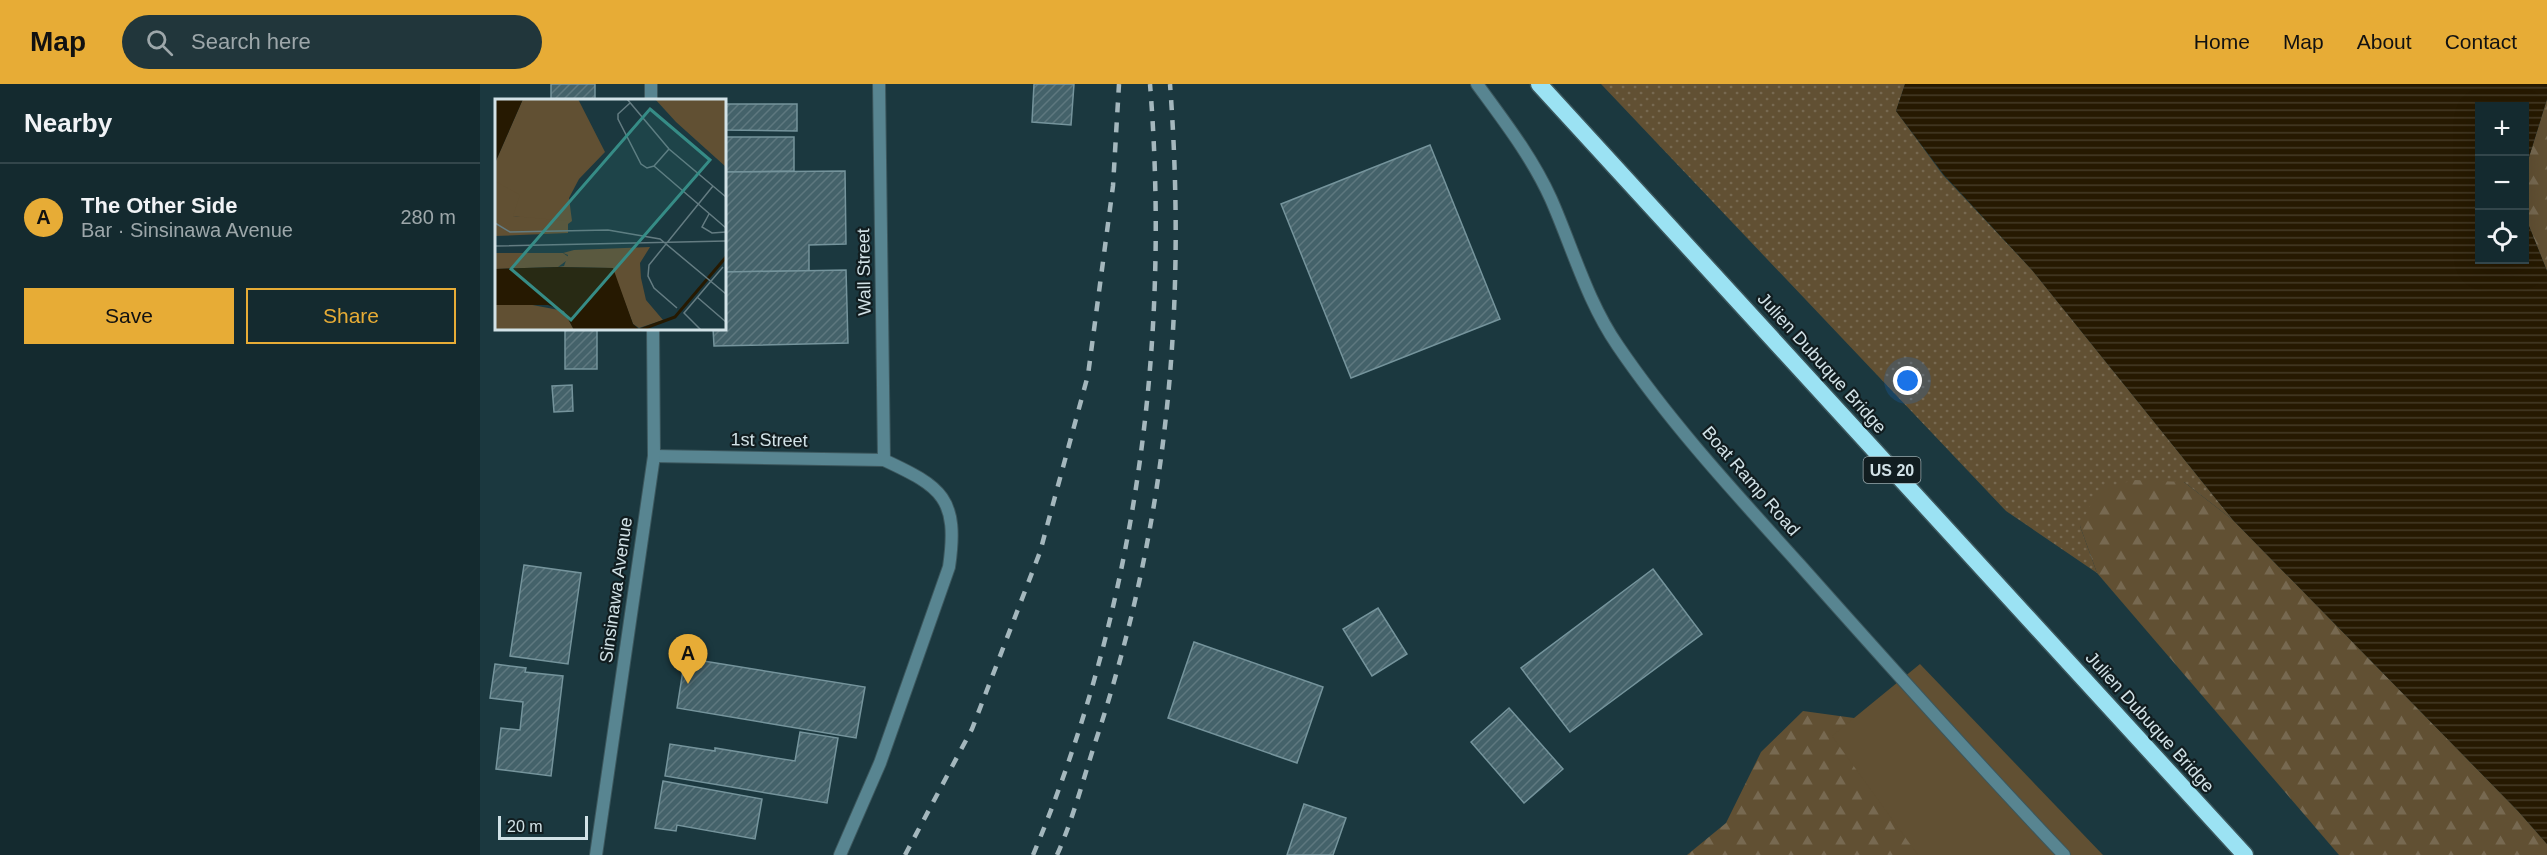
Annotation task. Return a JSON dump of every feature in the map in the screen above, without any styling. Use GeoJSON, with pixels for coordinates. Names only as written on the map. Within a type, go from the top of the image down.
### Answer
{"type":"FeatureCollection","features":[{"type":"Feature","properties":{"kind":"highway","name":"Julien Dubuque Bridge"},"geometry":{"type":"LineString","coordinates":[[1539,84],[2246,855]]}},
{"type":"Feature","properties":{"kind":"street","name":"Wall Street"},"geometry":{"type":"LineString","coordinates":[[879,84],[884,460]]}},
{"type":"Feature","properties":{"kind":"street","name":"Boat Ramp Road"},"geometry":{"type":"LineString","coordinates":[[1477,84],[1531,159],[1551,200],[1593,303],[1616,344],[1645,384],[1734,492],[1934,717],[2064,855]]}},
{"type":"Feature","properties":{"kind":"street","name":"Sinsinawa Avenue"},"geometry":{"type":"LineString","coordinates":[[596,855],[654,456],[653,330]]}},
{"type":"Feature","properties":{"kind":"street","name":"1st Street"},"geometry":{"type":"LineString","coordinates":[[654,456],[884,460]]}},
{"type":"Feature","properties":{"kind":"street"},"geometry":{"type":"LineString","coordinates":[[840,855],[880,763],[949,567],[953,543],[950,513],[940,494],[926,480],[884,460]]}},
{"type":"Feature","properties":{"kind":"green space"},"geometry":{"type":"Polygon","coordinates":[[[1601,84],[1905,84],[1896,111],[1943,175],[2032,270],[2233,520],[2184,482],[2080,526],[2097,573],[2006,511],[1601,84]]]}},
{"type":"Feature","properties":{"kind":"green space"},"geometry":{"type":"Polygon","coordinates":[[[2547,99],[2547,271],[2529,226],[2529,157],[2547,99]]]}},
{"type":"Feature","properties":{"kind":"green space"},"geometry":{"type":"Polygon","coordinates":[[[2134,480],[2184,482],[2233,520],[2518,811],[2547,844],[2547,855],[2339,855],[2097,573],[2080,526],[2098,490],[2134,480]]]}},
{"type":"Feature","properties":{"kind":"green space"},"geometry":{"type":"Polygon","coordinates":[[[1920,664],[2103,855],[1918,855],[1832,736],[1920,664]]]}},
{"type":"Feature","properties":{"kind":"green space"},"geometry":{"type":"Polygon","coordinates":[[[1803,711],[1854,718],[1978,855],[1687,855],[1726,823],[1761,752],[1803,711]]]}},
{"type":"Feature","properties":{"kind":"shaded area"},"geometry":{"type":"Polygon","coordinates":[[[1905,84],[2547,84],[2547,99],[2529,157],[2529,102],[2475,102],[2475,264],[2529,264],[2529,226],[2547,271],[2547,844],[2518,811],[2233,520],[2032,270],[1944,175],[1896,111],[1905,84]]]}},
{"type":"Feature","properties":{"kind":"building"},"geometry":{"type":"Polygon","coordinates":[[[551,84],[595,84],[595,99],[551,99],[551,84]]]}},
{"type":"Feature","properties":{"kind":"building"},"geometry":{"type":"Polygon","coordinates":[[[1034,84],[1074,84],[1071,125],[1032,122],[1034,84]]]}},
{"type":"Feature","properties":{"kind":"building"},"geometry":{"type":"Polygon","coordinates":[[[726,104],[797,104],[797,131],[726,130],[726,104]]]}},
{"type":"Feature","properties":{"kind":"building"},"geometry":{"type":"Polygon","coordinates":[[[726,137],[794,137],[794,171],[726,172],[726,137]]]}},
{"type":"Feature","properties":{"kind":"building"},"geometry":{"type":"Polygon","coordinates":[[[1430,145],[1500,319],[1351,378],[1281,204],[1430,145]]]}},
{"type":"Feature","properties":{"kind":"building"},"geometry":{"type":"Polygon","coordinates":[[[845,171],[846,244],[809,245],[809,271],[726,272],[726,172],[845,171]]]}},
{"type":"Feature","properties":{"kind":"building"},"geometry":{"type":"Polygon","coordinates":[[[846,270],[848,343],[714,346],[713,330],[726,330],[726,272],[846,270]]]}},
{"type":"Feature","properties":{"kind":"building"},"geometry":{"type":"Polygon","coordinates":[[[565,330],[597,330],[597,369],[565,369],[565,330]]]}},
{"type":"Feature","properties":{"kind":"building"},"geometry":{"type":"Polygon","coordinates":[[[572,385],[573,411],[554,412],[552,386],[572,385]]]}},
{"type":"Feature","properties":{"kind":"building"},"geometry":{"type":"Polygon","coordinates":[[[524,565],[581,573],[568,664],[510,656],[524,565]]]}},
{"type":"Feature","properties":{"kind":"building"},"geometry":{"type":"Polygon","coordinates":[[[1653,569],[1702,634],[1570,732],[1521,668],[1653,569]]]}},
{"type":"Feature","properties":{"kind":"building"},"geometry":{"type":"Polygon","coordinates":[[[1378,608],[1407,654],[1372,676],[1343,629],[1378,608]]]}},
{"type":"Feature","properties":{"kind":"building"},"geometry":{"type":"Polygon","coordinates":[[[1194,642],[1323,687],[1297,763],[1168,718],[1194,642]]]}},
{"type":"Feature","properties":{"kind":"building"},"geometry":{"type":"Polygon","coordinates":[[[685,658],[865,687],[856,738],[677,708],[685,658]]]}},
{"type":"Feature","properties":{"kind":"building"},"geometry":{"type":"Polygon","coordinates":[[[495,664],[526,668],[525,672],[563,676],[551,776],[496,769],[501,728],[520,730],[523,702],[490,698],[495,664]]]}},
{"type":"Feature","properties":{"kind":"building"},"geometry":{"type":"Polygon","coordinates":[[[1509,708],[1563,769],[1524,803],[1471,742],[1509,708]]]}},
{"type":"Feature","properties":{"kind":"building"},"geometry":{"type":"Polygon","coordinates":[[[800,732],[838,738],[827,803],[665,776],[670,744],[715,751],[715,748],[795,761],[800,732]]]}},
{"type":"Feature","properties":{"kind":"building"},"geometry":{"type":"Polygon","coordinates":[[[663,781],[762,799],[755,839],[677,825],[676,831],[655,828],[663,781]]]}},
{"type":"Feature","properties":{"kind":"building"},"geometry":{"type":"Polygon","coordinates":[[[1304,804],[1346,818],[1333,855],[1287,855],[1304,804]]]}},
{"type":"Feature","properties":{"kind":"railway"},"geometry":{"type":"LineString","coordinates":[[905,855],[972,729],[1040,552],[1088,375],[1113,186],[1119,84]]}},
{"type":"Feature","properties":{"kind":"railway"},"geometry":{"type":"LineString","coordinates":[[1033,855],[1068,763],[1097,669],[1120,573],[1138,477],[1149,379],[1155,281],[1155,182],[1150,84]]}},
{"type":"Feature","properties":{"kind":"railway"},"geometry":{"type":"LineString","coordinates":[[1057,855],[1078,799],[1120,662],[1155,499],[1166,418],[1173,335],[1176,253],[1175,169],[1170,84]]}},
{"type":"Feature","properties":{"kind":"place","name":"The Other Side"},"geometry":{"type":"Point","coordinates":[688,684]}}]}
